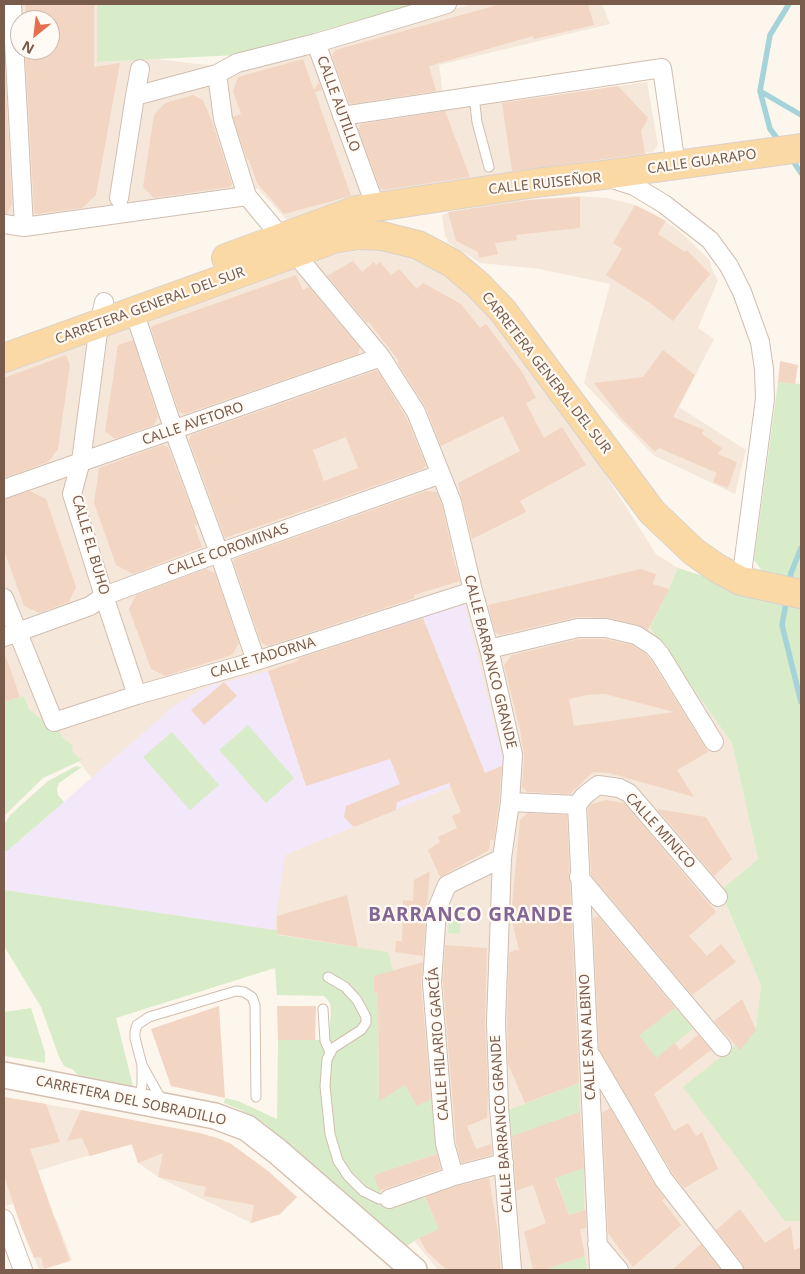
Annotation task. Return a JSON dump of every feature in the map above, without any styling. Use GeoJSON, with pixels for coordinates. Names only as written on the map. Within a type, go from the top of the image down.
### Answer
{"type":"FeatureCollection","features":[{"type":"Feature","properties":{"kind":"main road","name":"CALLE GUARAPO"},"geometry":{"type":"LineString","coordinates":[[603,175],[801,148]]}},
{"type":"Feature","properties":{"kind":"main road","name":"CALLE RUISEÑOR"},"geometry":{"type":"LineString","coordinates":[[289,245],[357,210],[536,182],[603,175]]}},
{"type":"Feature","properties":{"kind":"main road","name":"CARRETERA GENERAL DEL SUR"},"geometry":{"type":"LineString","coordinates":[[4,358],[102,313],[289,245],[359,235],[382,236],[418,246],[452,263],[478,285],[503,311],[652,512],[694,552],[717,568],[748,583],[801,594]]}},
{"type":"Feature","properties":{"kind":"main road","name":"CARRETERA GENERAL DEL SUR"},"geometry":{"type":"LineString","coordinates":[[4,339],[102,313],[134,311],[289,245]]}},
{"type":"Feature","properties":{"kind":"main road","name":"CARRETERA DEL SOBRADILLO"},"geometry":{"type":"LineString","coordinates":[[4,1075],[215,1116],[247,1128],[278,1152],[414,1270]]}},
{"type":"Feature","properties":{"kind":"street"},"geometry":{"type":"LineString","coordinates":[[12,4],[8,26],[24,227]]}},
{"type":"Feature","properties":{"kind":"street","name":"CALLE AUTILLO"},"geometry":{"type":"LineString","coordinates":[[376,208],[316,43],[447,4]]}},
{"type":"Feature","properties":{"kind":"street"},"geometry":{"type":"LineString","coordinates":[[135,96],[217,74],[237,64],[316,43]]}},
{"type":"Feature","properties":{"kind":"street"},"geometry":{"type":"LineString","coordinates":[[342,116],[662,68],[676,166]]}},
{"type":"Feature","properties":{"kind":"street"},"geometry":{"type":"LineString","coordinates":[[119,198],[140,69]]}},
{"type":"Feature","properties":{"kind":"street"},"geometry":{"type":"LineString","coordinates":[[4,224],[24,227],[247,196],[223,119],[217,74]]}},
{"type":"Feature","properties":{"kind":"street","name":"CALLE RUISEÑOR"},"geometry":{"type":"LineString","coordinates":[[603,175],[634,186],[664,204],[710,240],[729,266],[742,292],[760,342],[764,369],[765,399],[748,583]]}},
{"type":"Feature","properties":{"kind":"street","name":"CALLE BARRANCO GRANDE"},"geometry":{"type":"LineString","coordinates":[[247,196],[381,357],[416,412],[452,502],[472,591],[489,649],[513,755],[510,802],[502,858],[496,1022],[498,1097],[512,1270]]}},
{"type":"Feature","properties":{"kind":"street"},"geometry":{"type":"LineString","coordinates":[[134,311],[174,431],[256,661]]}},
{"type":"Feature","properties":{"kind":"street","name":"CALLE EL BUHO"},"geometry":{"type":"LineString","coordinates":[[102,313],[81,461],[72,494],[137,695]]}},
{"type":"Feature","properties":{"kind":"street","name":"CALLE AVETORO"},"geometry":{"type":"LineString","coordinates":[[4,489],[381,357]]}},
{"type":"Feature","properties":{"kind":"street","name":"CALLE COROMINAS"},"geometry":{"type":"LineString","coordinates":[[10,634],[90,606],[104,596],[219,553],[441,474]]}},
{"type":"Feature","properties":{"kind":"street","name":"CALLE TADORNA"},"geometry":{"type":"LineString","coordinates":[[10,634],[54,722],[137,695],[256,661],[472,591]]}},
{"type":"Feature","properties":{"kind":"street"},"geometry":{"type":"LineString","coordinates":[[4,598],[10,634]]}},
{"type":"Feature","properties":{"kind":"street"},"geometry":{"type":"LineString","coordinates":[[489,649],[578,628],[606,628],[636,635],[653,646],[660,654],[714,742]]}},
{"type":"Feature","properties":{"kind":"street","name":"CALLE MINICO"},"geometry":{"type":"LineString","coordinates":[[577,805],[584,796],[598,785],[619,788],[629,793],[718,897]]}},
{"type":"Feature","properties":{"kind":"street"},"geometry":{"type":"LineString","coordinates":[[510,802],[577,805]]}},
{"type":"Feature","properties":{"kind":"street","name":"CALLE SAN ALBINO"},"geometry":{"type":"LineString","coordinates":[[577,805],[599,1270]]}},
{"type":"Feature","properties":{"kind":"street","name":"CALLE HILARIO GARCÍA"},"geometry":{"type":"LineString","coordinates":[[454,1176],[445,1144],[432,983],[437,909],[447,885],[502,858]]}},
{"type":"Feature","properties":{"kind":"street"},"geometry":{"type":"LineString","coordinates":[[579,878],[722,1047]]}},
{"type":"Feature","properties":{"kind":"street"},"geometry":{"type":"LineString","coordinates":[[590,1053],[664,1180],[734,1270]]}},
{"type":"Feature","properties":{"kind":"street"},"geometry":{"type":"LineString","coordinates":[[388,1199],[454,1176],[504,1163]]}},
{"type":"Feature","properties":{"kind":"street"},"geometry":{"type":"LineString","coordinates":[[4,1219],[23,1270]]}},
{"type":"Feature","properties":{"kind":"street"},"geometry":{"type":"LineString","coordinates":[[597,1244],[619,1270]]}},
{"type":"Feature","properties":{"kind":"lane"},"geometry":{"type":"LineString","coordinates":[[474,96],[477,122],[489,167]]}},
{"type":"Feature","properties":{"kind":"lane"},"geometry":{"type":"LineString","coordinates":[[328,977],[345,987],[356,1000],[366,1017],[366,1023],[361,1030],[340,1042],[330,1052],[325,1069],[326,1104],[330,1134],[338,1161],[348,1176],[363,1191],[379,1199],[388,1199]]}},
{"type":"Feature","properties":{"kind":"lane"},"geometry":{"type":"LineString","coordinates":[[139,1100],[142,1085],[142,1065],[135,1032],[137,1024],[143,1020],[236,990],[252,997],[256,1005],[256,1097]]}},
{"type":"Feature","properties":{"kind":"lane"},"geometry":{"type":"LineString","coordinates":[[323,1009],[325,1042],[330,1052]]}},
{"type":"Feature","properties":{"kind":"lane"},"geometry":{"type":"LineString","coordinates":[[142,1065],[164,1105]]}},
{"type":"Feature","properties":{"kind":"shaded area"},"geometry":{"type":"Polygon","coordinates":[[[4,4],[97,4],[98,62],[156,59],[241,69],[261,65],[472,4],[602,4],[610,24],[439,65],[445,110],[647,82],[658,145],[653,152],[471,179],[287,220],[258,189],[11,220],[4,219],[4,4]]]}},
{"type":"Feature","properties":{"kind":"shaded area"},"geometry":{"type":"Polygon","coordinates":[[[576,196],[607,198],[635,205],[652,213],[684,235],[710,261],[712,270],[718,280],[698,328],[714,339],[679,407],[746,450],[735,494],[653,455],[584,383],[610,284],[540,269],[481,263],[447,242],[448,240],[445,236],[442,215],[453,211],[509,201],[576,196]]]}},
{"type":"Feature","properties":{"kind":"shaded area"},"geometry":{"type":"Polygon","coordinates":[[[374,248],[435,266],[477,297],[551,389],[656,554],[678,568],[650,628],[732,743],[758,859],[720,892],[761,985],[756,1030],[785,1221],[801,1221],[801,1270],[438,1270],[387,1208],[374,1175],[417,1106],[379,1101],[378,992],[374,993],[371,963],[49,895],[93,780],[80,763],[32,713],[24,696],[4,702],[4,371],[333,255],[374,248]]]}},
{"type":"Feature","properties":{"kind":"shaded area"},"geometry":{"type":"Polygon","coordinates":[[[465,604],[504,765],[285,855],[274,930],[4,890],[4,854],[174,706],[206,687],[268,671],[345,646],[422,615],[465,604]]]}},
{"type":"Feature","properties":{"kind":"shaded area"},"geometry":{"type":"Polygon","coordinates":[[[4,1097],[210,1136],[231,1144],[268,1171],[297,1197],[280,1214],[251,1223],[158,1177],[138,1163],[131,1144],[66,1162],[38,1171],[54,1220],[56,1219],[72,1260],[39,1270],[13,1204],[4,1206],[4,1097]]]}},
{"type":"Feature","properties":{"kind":"green space"},"geometry":{"type":"Polygon","coordinates":[[[97,4],[415,4],[237,55],[97,62],[97,4]]]}},
{"type":"Feature","properties":{"kind":"green space"},"geometry":{"type":"Polygon","coordinates":[[[778,382],[801,384],[801,580],[765,575],[754,560],[778,382]]]}},
{"type":"Feature","properties":{"kind":"green space"},"geometry":{"type":"Polygon","coordinates":[[[678,568],[801,607],[801,1221],[785,1221],[683,1087],[756,1029],[761,985],[720,891],[758,859],[732,743],[650,628],[678,568]]]}},
{"type":"Feature","properties":{"kind":"green space"},"geometry":{"type":"Polygon","coordinates":[[[24,696],[30,710],[51,728],[58,729],[62,737],[73,746],[72,752],[82,760],[43,778],[4,816],[4,702],[24,696]]]}},
{"type":"Feature","properties":{"kind":"green space"},"geometry":{"type":"Polygon","coordinates":[[[248,725],[294,778],[266,803],[219,750],[248,725]]]}},
{"type":"Feature","properties":{"kind":"green space"},"geometry":{"type":"Polygon","coordinates":[[[172,732],[219,785],[190,810],[143,757],[172,732]]]}},
{"type":"Feature","properties":{"kind":"green space"},"geometry":{"type":"Polygon","coordinates":[[[76,766],[82,767],[59,783],[57,789],[58,795],[64,802],[6,852],[4,849],[4,825],[10,815],[48,781],[76,766]]]}},
{"type":"Feature","properties":{"kind":"green space"},"geometry":{"type":"Polygon","coordinates":[[[4,890],[277,930],[277,935],[388,952],[393,971],[374,977],[374,993],[378,992],[379,1100],[405,1085],[417,1106],[434,1097],[439,1153],[374,1175],[387,1209],[424,1197],[439,1229],[405,1247],[265,1124],[241,1110],[224,1103],[225,1098],[238,1101],[277,1119],[278,1040],[329,1040],[331,1010],[330,1003],[324,996],[277,995],[275,968],[116,1018],[133,1086],[78,1075],[73,1070],[64,1066],[41,1007],[4,946],[4,890]]]}},
{"type":"Feature","properties":{"kind":"green space"},"geometry":{"type":"Polygon","coordinates":[[[450,906],[461,907],[460,934],[448,933],[450,906]]]}},
{"type":"Feature","properties":{"kind":"green space"},"geometry":{"type":"Polygon","coordinates":[[[31,1008],[45,1052],[45,1063],[4,1056],[4,1012],[31,1008]]]}},
{"type":"Feature","properties":{"kind":"green space"},"geometry":{"type":"Polygon","coordinates":[[[675,1008],[693,1029],[656,1058],[639,1035],[675,1008]]]}},
{"type":"Feature","properties":{"kind":"green space"},"geometry":{"type":"Polygon","coordinates":[[[579,1083],[580,1112],[515,1163],[509,1110],[579,1083]]]}},
{"type":"Feature","properties":{"kind":"green space"},"geometry":{"type":"Polygon","coordinates":[[[584,1168],[584,1210],[569,1215],[556,1177],[584,1168]]]}},
{"type":"Feature","properties":{"kind":"green space"},"geometry":{"type":"Polygon","coordinates":[[[585,1256],[587,1270],[544,1270],[565,1263],[585,1256]]]}},
{"type":"Feature","properties":{"kind":"building"},"geometry":{"type":"Polygon","coordinates":[[[25,4],[94,4],[94,67],[120,63],[96,195],[82,208],[36,214],[34,211],[26,60],[60,60],[60,10],[25,10],[25,4]]]}},
{"type":"Feature","properties":{"kind":"building"},"geometry":{"type":"Polygon","coordinates":[[[501,4],[588,4],[594,25],[534,39],[533,36],[429,66],[436,91],[352,104],[349,102],[332,56],[335,50],[501,4]]]}},
{"type":"Feature","properties":{"kind":"building"},"geometry":{"type":"Polygon","coordinates":[[[4,50],[12,204],[7,214],[4,214],[4,50]]]}},
{"type":"Feature","properties":{"kind":"building"},"geometry":{"type":"Polygon","coordinates":[[[303,59],[314,90],[319,82],[322,90],[315,92],[351,196],[284,214],[257,183],[248,158],[247,160],[233,117],[241,114],[233,91],[238,77],[303,59]]]}},
{"type":"Feature","properties":{"kind":"building"},"geometry":{"type":"Polygon","coordinates":[[[618,86],[648,118],[641,130],[645,154],[512,171],[502,103],[618,86]]]}},
{"type":"Feature","properties":{"kind":"building"},"geometry":{"type":"Polygon","coordinates":[[[193,95],[203,100],[213,124],[232,184],[230,187],[154,198],[143,187],[154,115],[165,103],[193,95]]]}},
{"type":"Feature","properties":{"kind":"building"},"geometry":{"type":"Polygon","coordinates":[[[445,111],[470,177],[384,190],[380,188],[358,129],[361,124],[445,111]]]}},
{"type":"Feature","properties":{"kind":"building"},"geometry":{"type":"Polygon","coordinates":[[[580,197],[580,228],[516,235],[517,240],[495,243],[498,254],[479,258],[478,252],[456,241],[448,212],[529,200],[580,197]]]}},
{"type":"Feature","properties":{"kind":"building"},"geometry":{"type":"Polygon","coordinates":[[[635,205],[666,221],[658,234],[685,252],[687,250],[710,274],[673,321],[650,303],[606,275],[622,249],[613,243],[635,205]]]}},
{"type":"Feature","properties":{"kind":"building"},"geometry":{"type":"Polygon","coordinates":[[[353,261],[362,272],[374,262],[376,265],[380,262],[391,275],[399,269],[417,289],[423,283],[461,304],[480,328],[486,324],[522,372],[536,398],[526,403],[544,438],[562,427],[586,465],[520,501],[526,512],[472,539],[458,483],[520,451],[503,416],[441,446],[426,408],[397,362],[399,361],[368,321],[367,323],[327,276],[353,261]]]}},
{"type":"Feature","properties":{"kind":"building"},"geometry":{"type":"Polygon","coordinates":[[[296,275],[303,290],[309,287],[360,348],[358,354],[185,414],[179,412],[151,328],[152,326],[296,275]]]}},
{"type":"Feature","properties":{"kind":"building"},"geometry":{"type":"Polygon","coordinates":[[[133,340],[158,417],[154,425],[115,439],[105,431],[118,345],[133,340]]]}},
{"type":"Feature","properties":{"kind":"building"},"geometry":{"type":"Polygon","coordinates":[[[663,350],[695,375],[673,417],[704,430],[702,434],[722,448],[718,454],[737,462],[728,488],[713,482],[717,473],[659,448],[655,452],[621,418],[594,383],[643,377],[663,350]]]}},
{"type":"Feature","properties":{"kind":"building"},"geometry":{"type":"Polygon","coordinates":[[[66,355],[70,365],[58,449],[48,462],[4,478],[4,378],[66,355]]]}},
{"type":"Feature","properties":{"kind":"building"},"geometry":{"type":"Polygon","coordinates":[[[780,361],[798,365],[795,384],[778,382],[780,361]]]}},
{"type":"Feature","properties":{"kind":"building"},"geometry":{"type":"Polygon","coordinates":[[[377,370],[406,417],[426,465],[423,469],[225,538],[189,440],[191,435],[377,370]],[[346,437],[313,450],[324,481],[358,468],[346,437]]]}},
{"type":"Feature","properties":{"kind":"building"},"geometry":{"type":"Polygon","coordinates":[[[162,445],[168,447],[198,526],[194,524],[202,547],[133,574],[116,565],[94,503],[99,468],[162,445]]]}},
{"type":"Feature","properties":{"kind":"building"},"geometry":{"type":"Polygon","coordinates":[[[30,491],[46,499],[76,587],[69,602],[39,613],[24,606],[4,550],[4,499],[30,491]]]}},
{"type":"Feature","properties":{"kind":"building"},"geometry":{"type":"Polygon","coordinates":[[[426,491],[437,492],[442,505],[451,550],[460,581],[414,595],[415,598],[268,646],[261,642],[233,561],[234,559],[426,491]]]}},
{"type":"Feature","properties":{"kind":"building"},"geometry":{"type":"Polygon","coordinates":[[[206,569],[215,573],[239,643],[232,655],[165,676],[151,669],[129,609],[136,595],[206,569]]]}},
{"type":"Feature","properties":{"kind":"building"},"geometry":{"type":"Polygon","coordinates":[[[641,569],[656,574],[653,584],[669,589],[648,630],[638,625],[608,618],[578,617],[500,635],[495,632],[488,605],[641,569]]]}},
{"type":"Feature","properties":{"kind":"building"},"geometry":{"type":"Polygon","coordinates":[[[423,618],[485,773],[502,766],[494,840],[490,840],[489,850],[440,877],[428,850],[440,842],[438,837],[457,828],[452,816],[461,812],[449,783],[397,802],[396,810],[354,827],[344,817],[346,806],[400,784],[390,759],[306,786],[268,671],[300,660],[297,659],[423,618]]]}},
{"type":"Feature","properties":{"kind":"building"},"geometry":{"type":"Polygon","coordinates":[[[579,639],[605,639],[632,645],[646,654],[708,752],[677,770],[694,797],[609,773],[593,772],[570,794],[527,792],[522,787],[524,756],[520,730],[504,665],[512,655],[579,639]],[[605,694],[569,699],[574,726],[674,712],[605,694]]]}},
{"type":"Feature","properties":{"kind":"building"},"geometry":{"type":"Polygon","coordinates":[[[6,657],[20,697],[4,702],[4,658],[6,657]]]}},
{"type":"Feature","properties":{"kind":"building"},"geometry":{"type":"Polygon","coordinates":[[[224,682],[237,696],[204,725],[191,710],[224,682]]]}},
{"type":"Feature","properties":{"kind":"building"},"geometry":{"type":"Polygon","coordinates":[[[606,800],[624,803],[716,912],[689,936],[707,956],[721,944],[736,962],[692,995],[591,875],[588,808],[591,804],[606,800]]]}},
{"type":"Feature","properties":{"kind":"building"},"geometry":{"type":"Polygon","coordinates":[[[657,809],[706,817],[732,859],[714,876],[657,809]]]}},
{"type":"Feature","properties":{"kind":"building"},"geometry":{"type":"Polygon","coordinates":[[[528,813],[567,815],[579,1083],[525,1103],[508,1064],[507,1022],[509,953],[519,950],[511,918],[520,820],[528,813]]]}},
{"type":"Feature","properties":{"kind":"building"},"geometry":{"type":"Polygon","coordinates":[[[430,871],[423,956],[395,952],[396,941],[402,941],[403,900],[413,901],[414,880],[430,871]]]}},
{"type":"Feature","properties":{"kind":"building"},"geometry":{"type":"Polygon","coordinates":[[[347,895],[358,947],[277,934],[277,916],[347,895]]]}},
{"type":"Feature","properties":{"kind":"building"},"geometry":{"type":"Polygon","coordinates":[[[598,916],[675,1008],[639,1035],[656,1058],[675,1043],[680,1050],[698,1035],[711,1050],[654,1094],[674,1131],[688,1123],[696,1136],[702,1132],[718,1169],[684,1188],[673,1174],[599,1050],[593,918],[598,916]]]}},
{"type":"Feature","properties":{"kind":"building"},"geometry":{"type":"Polygon","coordinates":[[[445,945],[487,948],[485,1022],[487,1118],[467,1126],[476,1149],[491,1144],[492,1155],[461,1163],[456,1142],[443,983],[445,945]]]}},
{"type":"Feature","properties":{"kind":"building"},"geometry":{"type":"Polygon","coordinates":[[[423,962],[421,984],[431,1099],[417,1106],[405,1085],[379,1101],[378,992],[374,993],[374,976],[423,962]]]}},
{"type":"Feature","properties":{"kind":"building"},"geometry":{"type":"Polygon","coordinates":[[[742,999],[756,1030],[740,1050],[714,1021],[742,999]]]}},
{"type":"Feature","properties":{"kind":"building"},"geometry":{"type":"Polygon","coordinates":[[[219,1006],[225,1098],[171,1086],[151,1029],[219,1006]]]}},
{"type":"Feature","properties":{"kind":"building"},"geometry":{"type":"Polygon","coordinates":[[[277,1006],[316,1006],[315,1040],[278,1040],[277,1006]]]}},
{"type":"Feature","properties":{"kind":"building"},"geometry":{"type":"Polygon","coordinates":[[[4,1097],[46,1104],[60,1142],[30,1149],[70,1261],[44,1269],[41,1257],[34,1258],[22,1229],[4,1176],[4,1097]]]}},
{"type":"Feature","properties":{"kind":"building"},"geometry":{"type":"Polygon","coordinates":[[[610,1108],[665,1199],[662,1200],[681,1225],[633,1267],[608,1233],[602,1113],[610,1108]]]}},
{"type":"Feature","properties":{"kind":"building"},"geometry":{"type":"Polygon","coordinates":[[[81,1110],[200,1133],[220,1139],[231,1144],[268,1171],[297,1197],[280,1214],[251,1223],[254,1205],[204,1196],[206,1187],[158,1177],[163,1153],[138,1163],[132,1144],[90,1156],[82,1138],[67,1141],[81,1110]]]}},
{"type":"Feature","properties":{"kind":"building"},"geometry":{"type":"Polygon","coordinates":[[[580,1112],[584,1168],[555,1178],[569,1215],[586,1210],[586,1228],[580,1229],[585,1256],[544,1270],[533,1270],[524,1232],[546,1223],[533,1185],[516,1191],[512,1136],[580,1112]]]}},
{"type":"Feature","properties":{"kind":"building"},"geometry":{"type":"Polygon","coordinates":[[[437,1154],[441,1169],[379,1191],[374,1175],[437,1154]]]}},
{"type":"Feature","properties":{"kind":"building"},"geometry":{"type":"Polygon","coordinates":[[[489,1178],[498,1233],[501,1270],[447,1270],[427,1252],[419,1238],[439,1229],[425,1197],[489,1178]]]}},
{"type":"Feature","properties":{"kind":"building"},"geometry":{"type":"Polygon","coordinates":[[[740,1209],[765,1243],[791,1226],[794,1250],[801,1247],[801,1270],[744,1270],[742,1263],[716,1230],[740,1209]]]}},
{"type":"Feature","properties":{"kind":"building"},"geometry":{"type":"Polygon","coordinates":[[[701,1244],[721,1270],[672,1270],[701,1244]]]}},
{"type":"Feature","properties":{"kind":"waterway","name":"BARRANCO GRANDE"},"geometry":{"type":"LineString","coordinates":[[780,142],[770,129],[760,91],[770,35],[789,4]]}},
{"type":"Feature","properties":{"kind":"waterway"},"geometry":{"type":"LineString","coordinates":[[760,91],[801,115]]}},
{"type":"Feature","properties":{"kind":"waterway","name":"BARRANCO GRANDE"},"geometry":{"type":"LineString","coordinates":[[791,158],[801,173]]}},
{"type":"Feature","properties":{"kind":"waterway","name":"BARRANCO GRANDE"},"geometry":{"type":"LineString","coordinates":[[789,583],[801,548]]}},
{"type":"Feature","properties":{"kind":"waterway","name":"BARRANCO GRANDE"},"geometry":{"type":"LineString","coordinates":[[787,597],[782,625],[801,702]]}},
{"type":"Feature","properties":{"kind":"district","name":"BARRANCO GRANDE"},"geometry":{"type":"Point","coordinates":[471,916]}}]}
